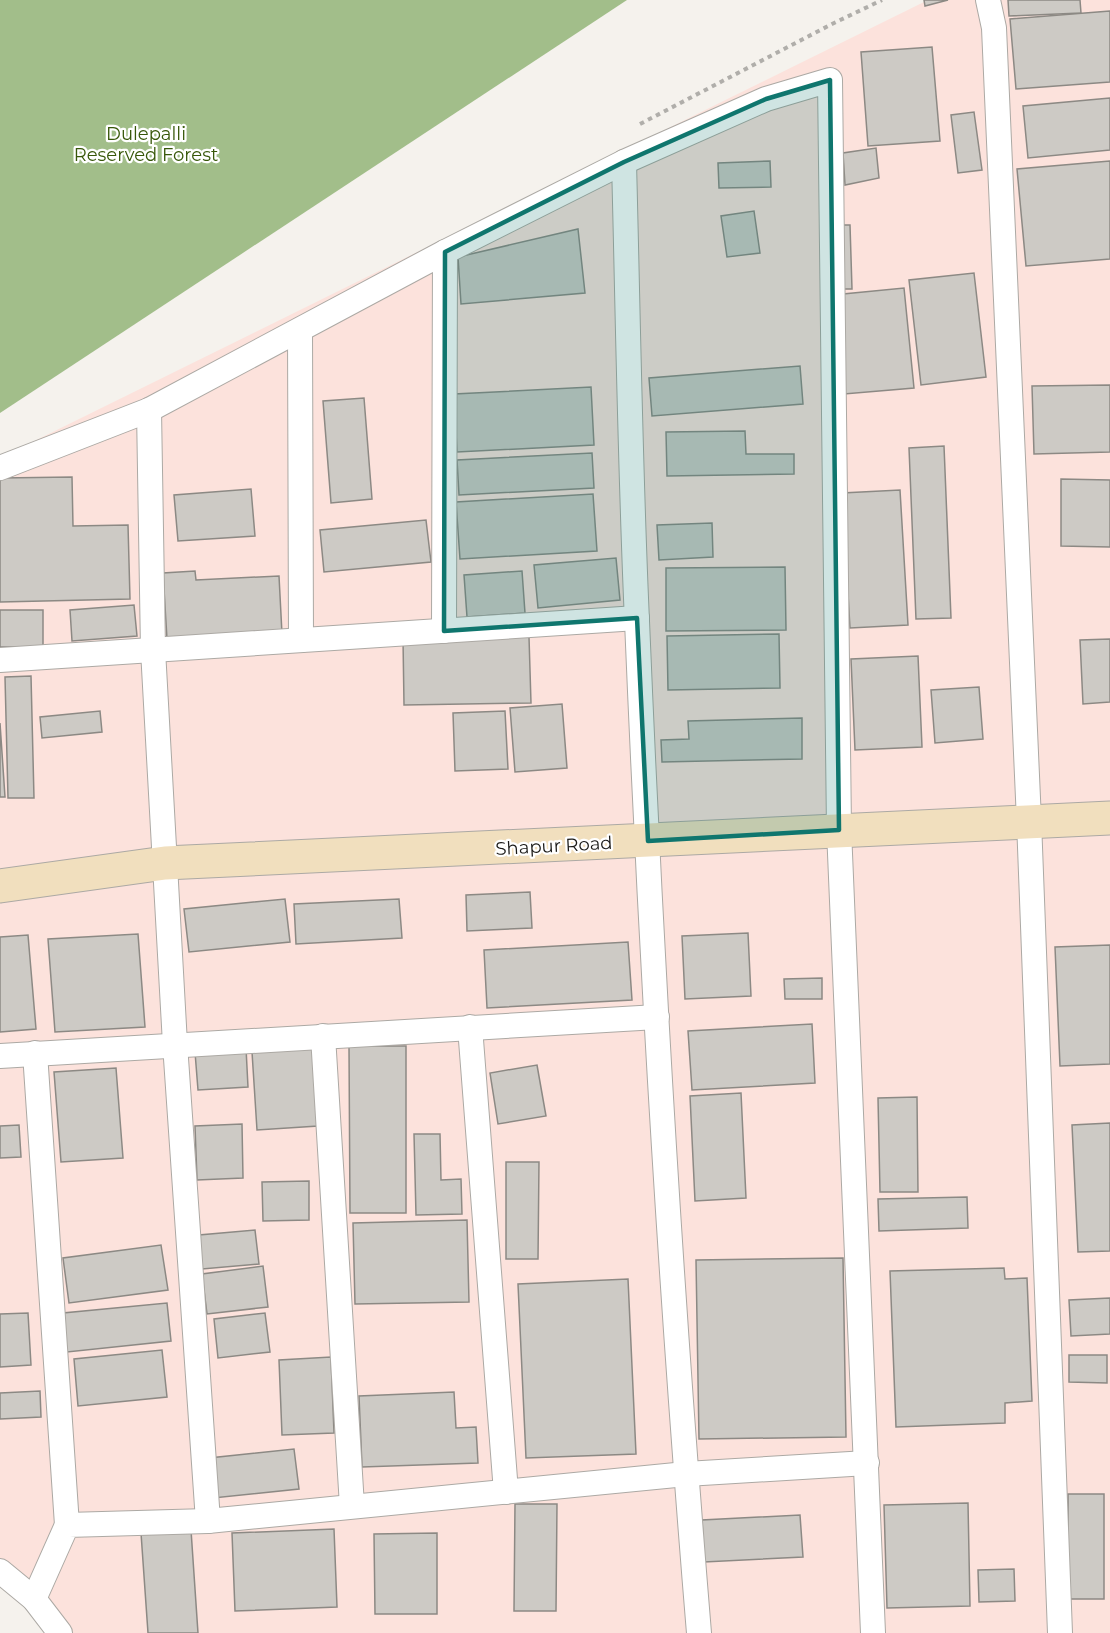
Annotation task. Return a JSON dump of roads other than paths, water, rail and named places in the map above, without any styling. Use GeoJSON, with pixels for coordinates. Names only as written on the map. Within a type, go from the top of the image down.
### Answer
{"type":"FeatureCollection","features":[{"type":"Feature","properties":{"kind":"street"},"geometry":{"type":"LineString","coordinates":[[988,0],[994,28],[1029,821],[1060,1633]]}},
{"type":"Feature","properties":{"kind":"street"},"geometry":{"type":"LineString","coordinates":[[0,468],[149,410],[445,252],[624,162],[766,99],[830,80],[839,830],[873,1633]]}},
{"type":"Feature","properties":{"kind":"street"},"geometry":{"type":"LineString","coordinates":[[624,162],[637,618],[648,841],[686,1474],[699,1633]]}},
{"type":"Feature","properties":{"kind":"street"},"geometry":{"type":"LineString","coordinates":[[444,631],[445,252]]}},
{"type":"Feature","properties":{"kind":"street"},"geometry":{"type":"LineString","coordinates":[[300,330],[301,640]]}},
{"type":"Feature","properties":{"kind":"street"},"geometry":{"type":"LineString","coordinates":[[149,410],[153,650],[175,1044],[208,1521]]}},
{"type":"Feature","properties":{"kind":"street"},"geometry":{"type":"LineString","coordinates":[[0,660],[637,618]]}},
{"type":"Feature","properties":{"kind":"street","name":"Shapur Road"},"geometry":{"type":"LineString","coordinates":[[0,886],[165,863],[1110,818]]}},
{"type":"Feature","properties":{"kind":"street"},"geometry":{"type":"LineString","coordinates":[[0,1056],[657,1017]]}},
{"type":"Feature","properties":{"kind":"street"},"geometry":{"type":"LineString","coordinates":[[470,1027],[506,1492]]}},
{"type":"Feature","properties":{"kind":"street"},"geometry":{"type":"LineString","coordinates":[[323,1036],[352,1506]]}},
{"type":"Feature","properties":{"kind":"street"},"geometry":{"type":"LineString","coordinates":[[34,1599],[68,1525],[35,1053]]}},
{"type":"Feature","properties":{"kind":"street"},"geometry":{"type":"LineString","coordinates":[[68,1525],[208,1521],[686,1474],[867,1463]]}},
{"type":"Feature","properties":{"kind":"street"},"geometry":{"type":"LineString","coordinates":[[0,1571],[34,1599],[60,1633]]}},
{"type":"Feature","properties":{"kind":"park label","name":"Dulepalli Reserved Forest"},"geometry":{"type":"Point","coordinates":[146,144]}}]}
